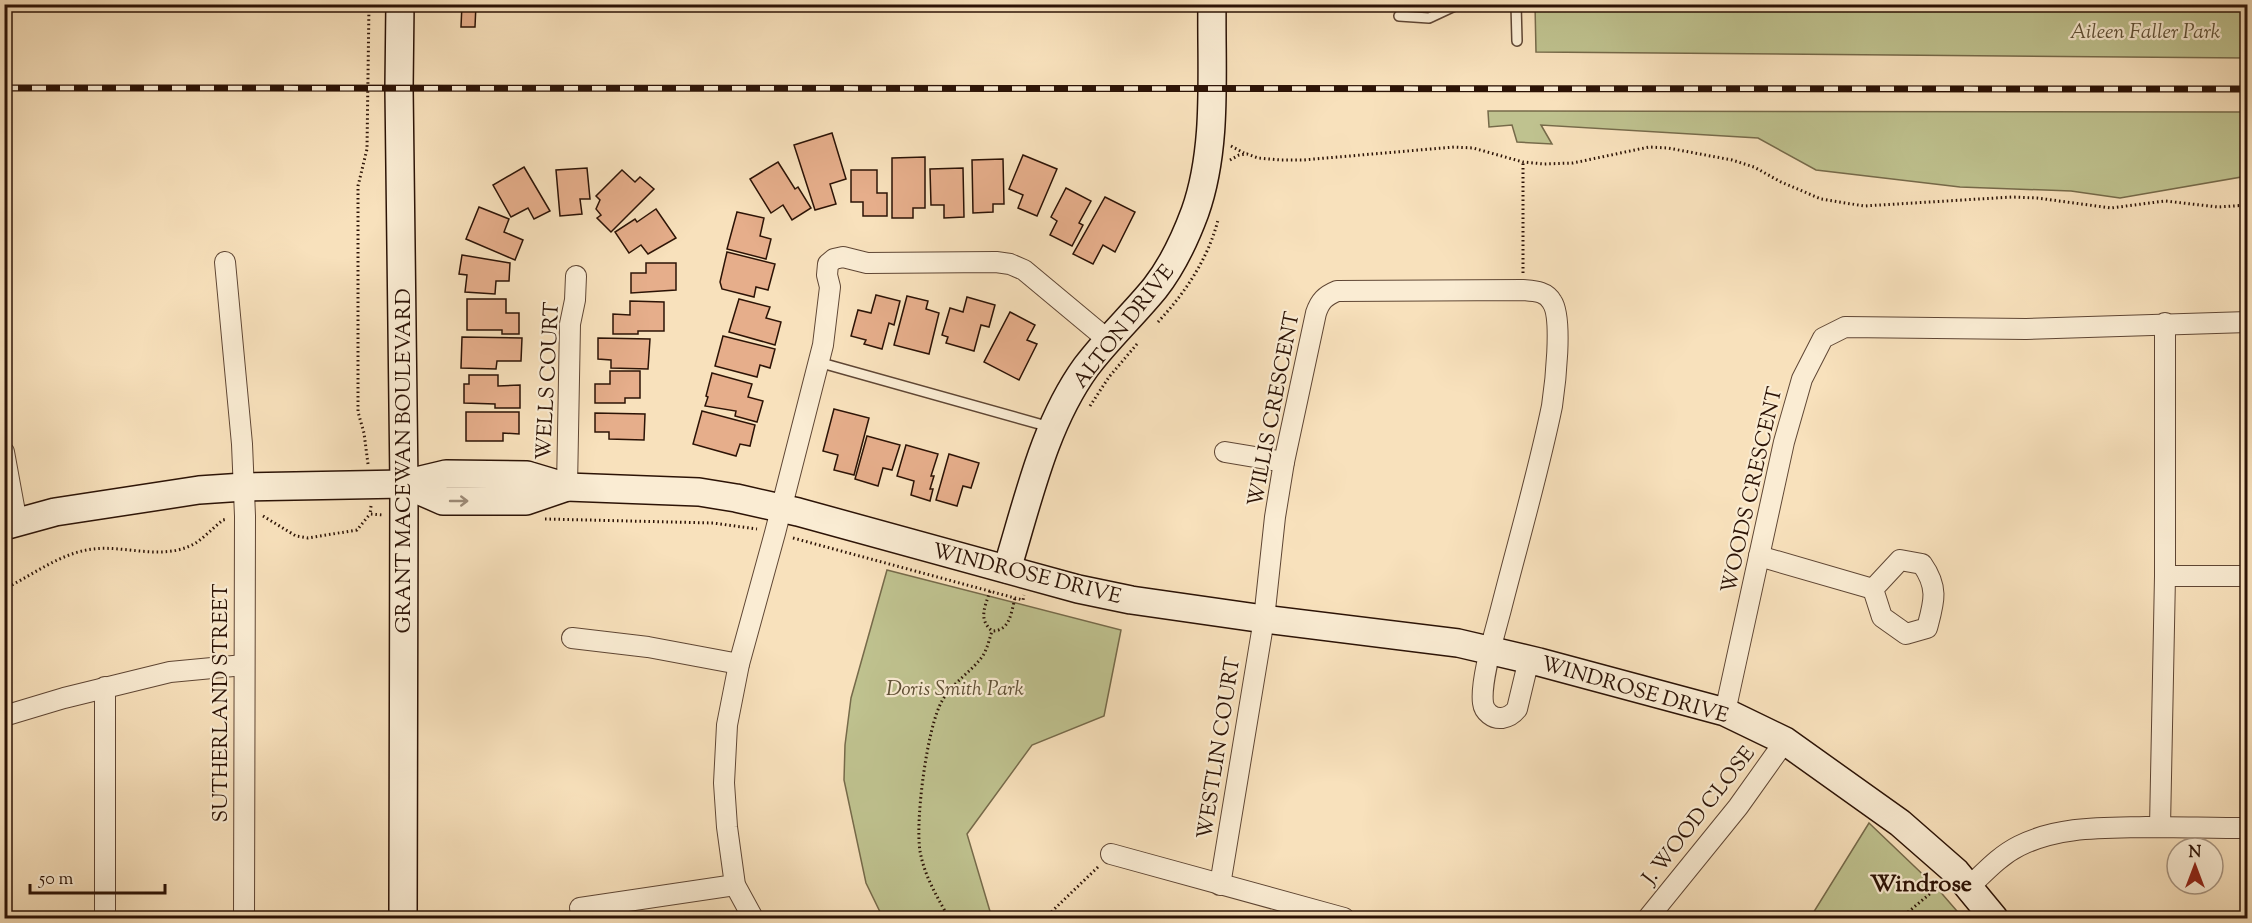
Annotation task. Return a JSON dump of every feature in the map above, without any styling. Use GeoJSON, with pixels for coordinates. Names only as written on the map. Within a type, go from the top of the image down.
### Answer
{"type":"FeatureCollection","features":[{"type":"Feature","properties":{"kind":"street","name":"GRANT MACEWAN BOULEVARD"},"geometry":{"type":"LineString","coordinates":[[400,4],[404,484],[403,918]]}},
{"type":"Feature","properties":{"kind":"street","name":"ALTON DRIVE"},"geometry":{"type":"LineString","coordinates":[[1019,572],[1058,414],[1086,368],[1156,287],[1170,267],[1200,195],[1210,123],[1212,4]]}},
{"type":"Feature","properties":{"kind":"street"},"geometry":{"type":"LineString","coordinates":[[753,918],[735,885],[727,827],[724,783],[727,725],[739,664],[779,521],[823,345],[830,290],[828,264],[834,259],[843,257],[867,263],[996,262],[1011,264],[1024,270],[1108,340]]}},
{"type":"Feature","properties":{"kind":"street","name":"SUTHERLAND STREET"},"geometry":{"type":"LineString","coordinates":[[225,262],[242,444],[245,516],[244,918]]}},
{"type":"Feature","properties":{"kind":"street","name":"WELLS COURT"},"geometry":{"type":"LineString","coordinates":[[567,487],[570,324],[575,300],[576,276]]}},
{"type":"Feature","properties":{"kind":"street","name":"WILLIS CRESCENT"},"geometry":{"type":"LineString","coordinates":[[1264,620],[1275,517],[1284,462],[1319,303],[1327,295],[1337,291],[1535,291],[1546,295],[1553,303],[1557,322],[1555,390],[1490,650]]}},
{"type":"Feature","properties":{"kind":"street","name":"WOODS CRESCENT"},"geometry":{"type":"LineString","coordinates":[[1725,712],[1784,442],[1802,379],[1824,338],[1845,327],[2026,329],[2247,322]]}},
{"type":"Feature","properties":{"kind":"street"},"geometry":{"type":"LineString","coordinates":[[2160,827],[2165,576],[2165,323]]}},
{"type":"Feature","properties":{"kind":"street"},"geometry":{"type":"LineString","coordinates":[[4,452],[11,524],[55,512],[154,496],[244,487],[404,484]]}},
{"type":"Feature","properties":{"kind":"street"},"geometry":{"type":"LineString","coordinates":[[1225,452],[1284,462]]}},
{"type":"Feature","properties":{"kind":"street","name":"WINDROSE DRIVE"},"geometry":{"type":"LineString","coordinates":[[404,484],[443,501],[526,501],[567,487],[699,492],[779,521],[1019,572],[1078,589],[1131,600],[1264,620],[1429,638],[1529,659],[1725,712],[1785,741],[1900,824],[1962,879],[1994,918]]}},
{"type":"Feature","properties":{"kind":"street"},"geometry":{"type":"LineString","coordinates":[[1759,556],[1873,589]]}},
{"type":"Feature","properties":{"kind":"street"},"geometry":{"type":"LineString","coordinates":[[2165,576],[2246,576]]}},
{"type":"Feature","properties":{"kind":"street","name":"WESTLIN COURT"},"geometry":{"type":"LineString","coordinates":[[1220,885],[1264,620]]}},
{"type":"Feature","properties":{"kind":"street"},"geometry":{"type":"LineString","coordinates":[[572,638],[648,646],[739,664]]}},
{"type":"Feature","properties":{"kind":"street","name":"WINDROSE DRIVE"},"geometry":{"type":"LineString","coordinates":[[1490,650],[1482,695],[1483,706],[1488,714],[1496,718],[1512,715],[1517,709],[1529,659]]}},
{"type":"Feature","properties":{"kind":"street"},"geometry":{"type":"LineString","coordinates":[[4,716],[105,687],[170,672],[244,666]]}},
{"type":"Feature","properties":{"kind":"street"},"geometry":{"type":"LineString","coordinates":[[105,687],[105,918]]}},
{"type":"Feature","properties":{"kind":"street","name":"J. WOOD CLOSE"},"geometry":{"type":"LineString","coordinates":[[1648,918],[1738,807],[1785,741]]}},
{"type":"Feature","properties":{"kind":"street"},"geometry":{"type":"LineString","coordinates":[[1962,879],[2019,846],[2042,837],[2090,828],[2247,828]]}},
{"type":"Feature","properties":{"kind":"street"},"geometry":{"type":"LineString","coordinates":[[1111,854],[1344,918]]}},
{"type":"Feature","properties":{"kind":"street"},"geometry":{"type":"LineString","coordinates":[[580,908],[735,885]]}},
{"type":"Feature","properties":{"kind":"lane"},"geometry":{"type":"LineString","coordinates":[[1399,16],[1429,18],[1459,4]]}},
{"type":"Feature","properties":{"kind":"lane"},"geometry":{"type":"LineString","coordinates":[[1516,4],[1517,41]]}},
{"type":"Feature","properties":{"kind":"lane"},"geometry":{"type":"LineString","coordinates":[[818,362],[1053,428]]}},
{"type":"Feature","properties":{"kind":"path"},"geometry":{"type":"LineString","coordinates":[[4,590],[50,563],[93,549],[163,552],[188,547],[223,520],[262,515],[296,536],[308,538],[357,530],[370,514],[371,485],[364,434],[358,412],[358,186],[367,149],[369,4]]}},
{"type":"Feature","properties":{"kind":"path"},"geometry":{"type":"LineString","coordinates":[[1224,166],[1239,155],[1247,154],[1258,158],[1303,160],[1454,147],[1493,152],[1523,162],[1559,164],[1649,147],[1668,148],[1732,160],[1754,167],[1780,182],[1821,199],[1864,206],[2012,197],[2111,208],[2165,201],[2218,207],[2247,205]]}},
{"type":"Feature","properties":{"kind":"path"},"geometry":{"type":"LineString","coordinates":[[1523,162],[1523,290]]}},
{"type":"Feature","properties":{"kind":"path"},"geometry":{"type":"LineString","coordinates":[[1156,324],[1192,280],[1207,250],[1218,216]]}},
{"type":"Feature","properties":{"kind":"path"},"geometry":{"type":"LineString","coordinates":[[1089,407],[1109,377],[1143,338]]}},
{"type":"Feature","properties":{"kind":"path"},"geometry":{"type":"LineString","coordinates":[[370,514],[404,516]]}},
{"type":"Feature","properties":{"kind":"path"},"geometry":{"type":"LineString","coordinates":[[540,519],[712,523],[779,521],[1023,600],[1019,572]]}},
{"type":"Feature","properties":{"kind":"path"},"geometry":{"type":"LineString","coordinates":[[990,591],[983,620],[985,626],[992,632],[1000,632],[1005,628],[1009,622],[1015,598]]}},
{"type":"Feature","properties":{"kind":"path"},"geometry":{"type":"LineString","coordinates":[[949,918],[932,888],[920,853],[919,824],[926,760],[940,706],[952,687],[982,658],[992,632]]}},
{"type":"Feature","properties":{"kind":"path"},"geometry":{"type":"LineString","coordinates":[[1045,918],[1111,854]]}},
{"type":"Feature","properties":{"kind":"path"},"geometry":{"type":"LineString","coordinates":[[1901,918],[1962,879]]}},
{"type":"Feature","properties":{"kind":"green space","name":"Aileen Faller Park"},"geometry":{"type":"Polygon","coordinates":[[[1535,5],[2247,5],[2247,58],[1536,52],[1535,5]]]}},
{"type":"Feature","properties":{"kind":"green space"},"geometry":{"type":"Polygon","coordinates":[[[1488,111],[2247,112],[2247,176],[2120,198],[2071,191],[1960,187],[1816,170],[1758,138],[1541,125],[1552,144],[1517,142],[1512,125],[1489,127],[1488,111]]]}},
{"type":"Feature","properties":{"kind":"green space","name":"Doris Smith Park"},"geometry":{"type":"Polygon","coordinates":[[[887,570],[1121,630],[1104,716],[1032,745],[967,834],[992,918],[883,918],[866,883],[844,780],[845,745],[851,698],[887,570]]]}},
{"type":"Feature","properties":{"kind":"green space"},"geometry":{"type":"Polygon","coordinates":[[[1869,823],[1937,888],[1963,918],[1810,918],[1869,823]]]}},
{"type":"Feature","properties":{"kind":"building"},"geometry":{"type":"Polygon","coordinates":[[[462,4],[476,4],[475,27],[461,27],[462,4]]]}},
{"type":"Feature","properties":{"kind":"building"},"geometry":{"type":"Polygon","coordinates":[[[832,133],[846,179],[830,184],[836,204],[815,210],[794,145],[832,133]]]}},
{"type":"Feature","properties":{"kind":"building"},"geometry":{"type":"Polygon","coordinates":[[[1023,155],[1057,169],[1037,216],[1018,208],[1023,195],[1009,189],[1023,155]]]}},
{"type":"Feature","properties":{"kind":"building"},"geometry":{"type":"Polygon","coordinates":[[[925,157],[925,208],[913,208],[913,218],[892,218],[892,158],[925,157]]]}},
{"type":"Feature","properties":{"kind":"building"},"geometry":{"type":"Polygon","coordinates":[[[1003,159],[1004,204],[993,204],[993,212],[973,213],[972,160],[1003,159]]]}},
{"type":"Feature","properties":{"kind":"building"},"geometry":{"type":"Polygon","coordinates":[[[778,162],[795,189],[798,187],[811,208],[792,220],[783,205],[771,213],[750,179],[778,162]]]}},
{"type":"Feature","properties":{"kind":"building"},"geometry":{"type":"Polygon","coordinates":[[[524,167],[550,211],[534,219],[528,208],[511,217],[493,185],[524,167]]]}},
{"type":"Feature","properties":{"kind":"building"},"geometry":{"type":"Polygon","coordinates":[[[587,168],[590,199],[580,199],[582,214],[560,216],[556,170],[587,168]]]}},
{"type":"Feature","properties":{"kind":"building"},"geometry":{"type":"Polygon","coordinates":[[[963,168],[964,217],[944,218],[944,205],[931,205],[930,169],[963,168]]]}},
{"type":"Feature","properties":{"kind":"building"},"geometry":{"type":"Polygon","coordinates":[[[622,170],[635,182],[640,177],[654,189],[611,232],[597,218],[601,215],[596,209],[600,200],[596,196],[622,170]]]}},
{"type":"Feature","properties":{"kind":"building"},"geometry":{"type":"Polygon","coordinates":[[[851,170],[877,170],[877,193],[887,193],[887,216],[863,216],[863,202],[851,202],[851,170]]]}},
{"type":"Feature","properties":{"kind":"building"},"geometry":{"type":"Polygon","coordinates":[[[1066,188],[1091,201],[1079,223],[1083,225],[1072,246],[1050,235],[1057,221],[1051,217],[1066,188]]]}},
{"type":"Feature","properties":{"kind":"building"},"geometry":{"type":"Polygon","coordinates":[[[1105,197],[1135,212],[1115,252],[1103,245],[1093,264],[1073,254],[1105,197]]]}},
{"type":"Feature","properties":{"kind":"building"},"geometry":{"type":"Polygon","coordinates":[[[479,207],[509,219],[504,232],[523,240],[515,260],[466,239],[479,207]]]}},
{"type":"Feature","properties":{"kind":"building"},"geometry":{"type":"Polygon","coordinates":[[[656,209],[676,238],[648,254],[641,245],[629,253],[615,232],[635,219],[637,222],[656,209]]]}},
{"type":"Feature","properties":{"kind":"building"},"geometry":{"type":"Polygon","coordinates":[[[737,212],[764,218],[760,236],[771,239],[766,259],[727,249],[737,212]]]}},
{"type":"Feature","properties":{"kind":"building"},"geometry":{"type":"Polygon","coordinates":[[[727,252],[775,264],[768,290],[756,287],[754,297],[722,289],[720,282],[727,252]]]}},
{"type":"Feature","properties":{"kind":"building"},"geometry":{"type":"Polygon","coordinates":[[[462,255],[510,263],[509,281],[496,281],[495,294],[465,292],[467,275],[459,274],[462,255]]]}},
{"type":"Feature","properties":{"kind":"building"},"geometry":{"type":"Polygon","coordinates":[[[646,263],[676,263],[676,290],[631,293],[631,273],[646,273],[646,263]]]}},
{"type":"Feature","properties":{"kind":"building"},"geometry":{"type":"Polygon","coordinates":[[[876,295],[900,301],[894,325],[889,323],[882,349],[864,344],[866,340],[851,336],[858,310],[871,313],[876,295]]]}},
{"type":"Feature","properties":{"kind":"building"},"geometry":{"type":"Polygon","coordinates":[[[907,296],[928,301],[926,309],[939,313],[929,354],[894,345],[907,296]]]}},
{"type":"Feature","properties":{"kind":"building"},"geometry":{"type":"Polygon","coordinates":[[[967,297],[995,305],[989,327],[981,325],[974,351],[946,343],[948,337],[942,335],[950,308],[963,312],[967,297]]]}},
{"type":"Feature","properties":{"kind":"building"},"geometry":{"type":"Polygon","coordinates":[[[467,299],[506,299],[506,313],[519,313],[519,334],[502,334],[502,330],[467,330],[467,299]]]}},
{"type":"Feature","properties":{"kind":"building"},"geometry":{"type":"Polygon","coordinates":[[[739,299],[770,307],[766,318],[781,322],[775,345],[729,332],[739,299]]]}},
{"type":"Feature","properties":{"kind":"building"},"geometry":{"type":"Polygon","coordinates":[[[630,301],[664,302],[664,331],[613,334],[613,314],[630,315],[630,301]]]}},
{"type":"Feature","properties":{"kind":"building"},"geometry":{"type":"Polygon","coordinates":[[[1010,312],[1035,325],[1027,340],[1037,344],[1019,380],[984,362],[1010,312]]]}},
{"type":"Feature","properties":{"kind":"building"},"geometry":{"type":"Polygon","coordinates":[[[723,336],[775,349],[770,368],[760,365],[757,377],[715,366],[723,336]]]}},
{"type":"Feature","properties":{"kind":"building"},"geometry":{"type":"Polygon","coordinates":[[[462,337],[522,338],[521,361],[497,361],[496,369],[461,368],[462,337]]]}},
{"type":"Feature","properties":{"kind":"building"},"geometry":{"type":"Polygon","coordinates":[[[598,338],[650,339],[648,369],[611,368],[611,360],[598,359],[598,338]]]}},
{"type":"Feature","properties":{"kind":"building"},"geometry":{"type":"Polygon","coordinates":[[[610,371],[640,371],[640,398],[625,398],[625,403],[595,403],[595,384],[610,384],[610,371]]]}},
{"type":"Feature","properties":{"kind":"building"},"geometry":{"type":"Polygon","coordinates":[[[712,373],[752,384],[748,397],[763,401],[757,422],[735,416],[736,411],[705,406],[712,373]]]}},
{"type":"Feature","properties":{"kind":"building"},"geometry":{"type":"Polygon","coordinates":[[[469,375],[498,375],[498,386],[520,385],[520,408],[495,408],[495,404],[464,403],[464,384],[469,384],[469,375]]]}},
{"type":"Feature","properties":{"kind":"building"},"geometry":{"type":"Polygon","coordinates":[[[834,409],[869,418],[854,475],[834,470],[838,455],[823,451],[834,409]]]}},
{"type":"Feature","properties":{"kind":"building"},"geometry":{"type":"Polygon","coordinates":[[[702,411],[755,425],[750,446],[740,444],[736,456],[693,444],[702,411]]]}},
{"type":"Feature","properties":{"kind":"building"},"geometry":{"type":"Polygon","coordinates":[[[466,412],[519,412],[519,434],[503,433],[503,441],[466,441],[466,412]]]}},
{"type":"Feature","properties":{"kind":"building"},"geometry":{"type":"Polygon","coordinates":[[[595,413],[645,414],[644,440],[609,439],[609,432],[595,432],[595,413]]]}},
{"type":"Feature","properties":{"kind":"building"},"geometry":{"type":"Polygon","coordinates":[[[867,436],[900,445],[892,470],[883,468],[878,486],[855,479],[867,436]]]}},
{"type":"Feature","properties":{"kind":"building"},"geometry":{"type":"Polygon","coordinates":[[[906,445],[938,454],[931,476],[934,476],[930,489],[933,489],[930,501],[911,495],[914,481],[897,476],[906,445]]]}},
{"type":"Feature","properties":{"kind":"building"},"geometry":{"type":"Polygon","coordinates":[[[949,454],[979,463],[971,488],[963,486],[957,506],[936,500],[949,454]]]}},
{"type":"Feature","properties":{"kind":"railway"},"geometry":{"type":"LineString","coordinates":[[4,88],[2248,89]]}},
{"type":"Feature","properties":{"kind":"district","name":"Windrose"},"geometry":{"type":"Point","coordinates":[1921,883]}}]}
